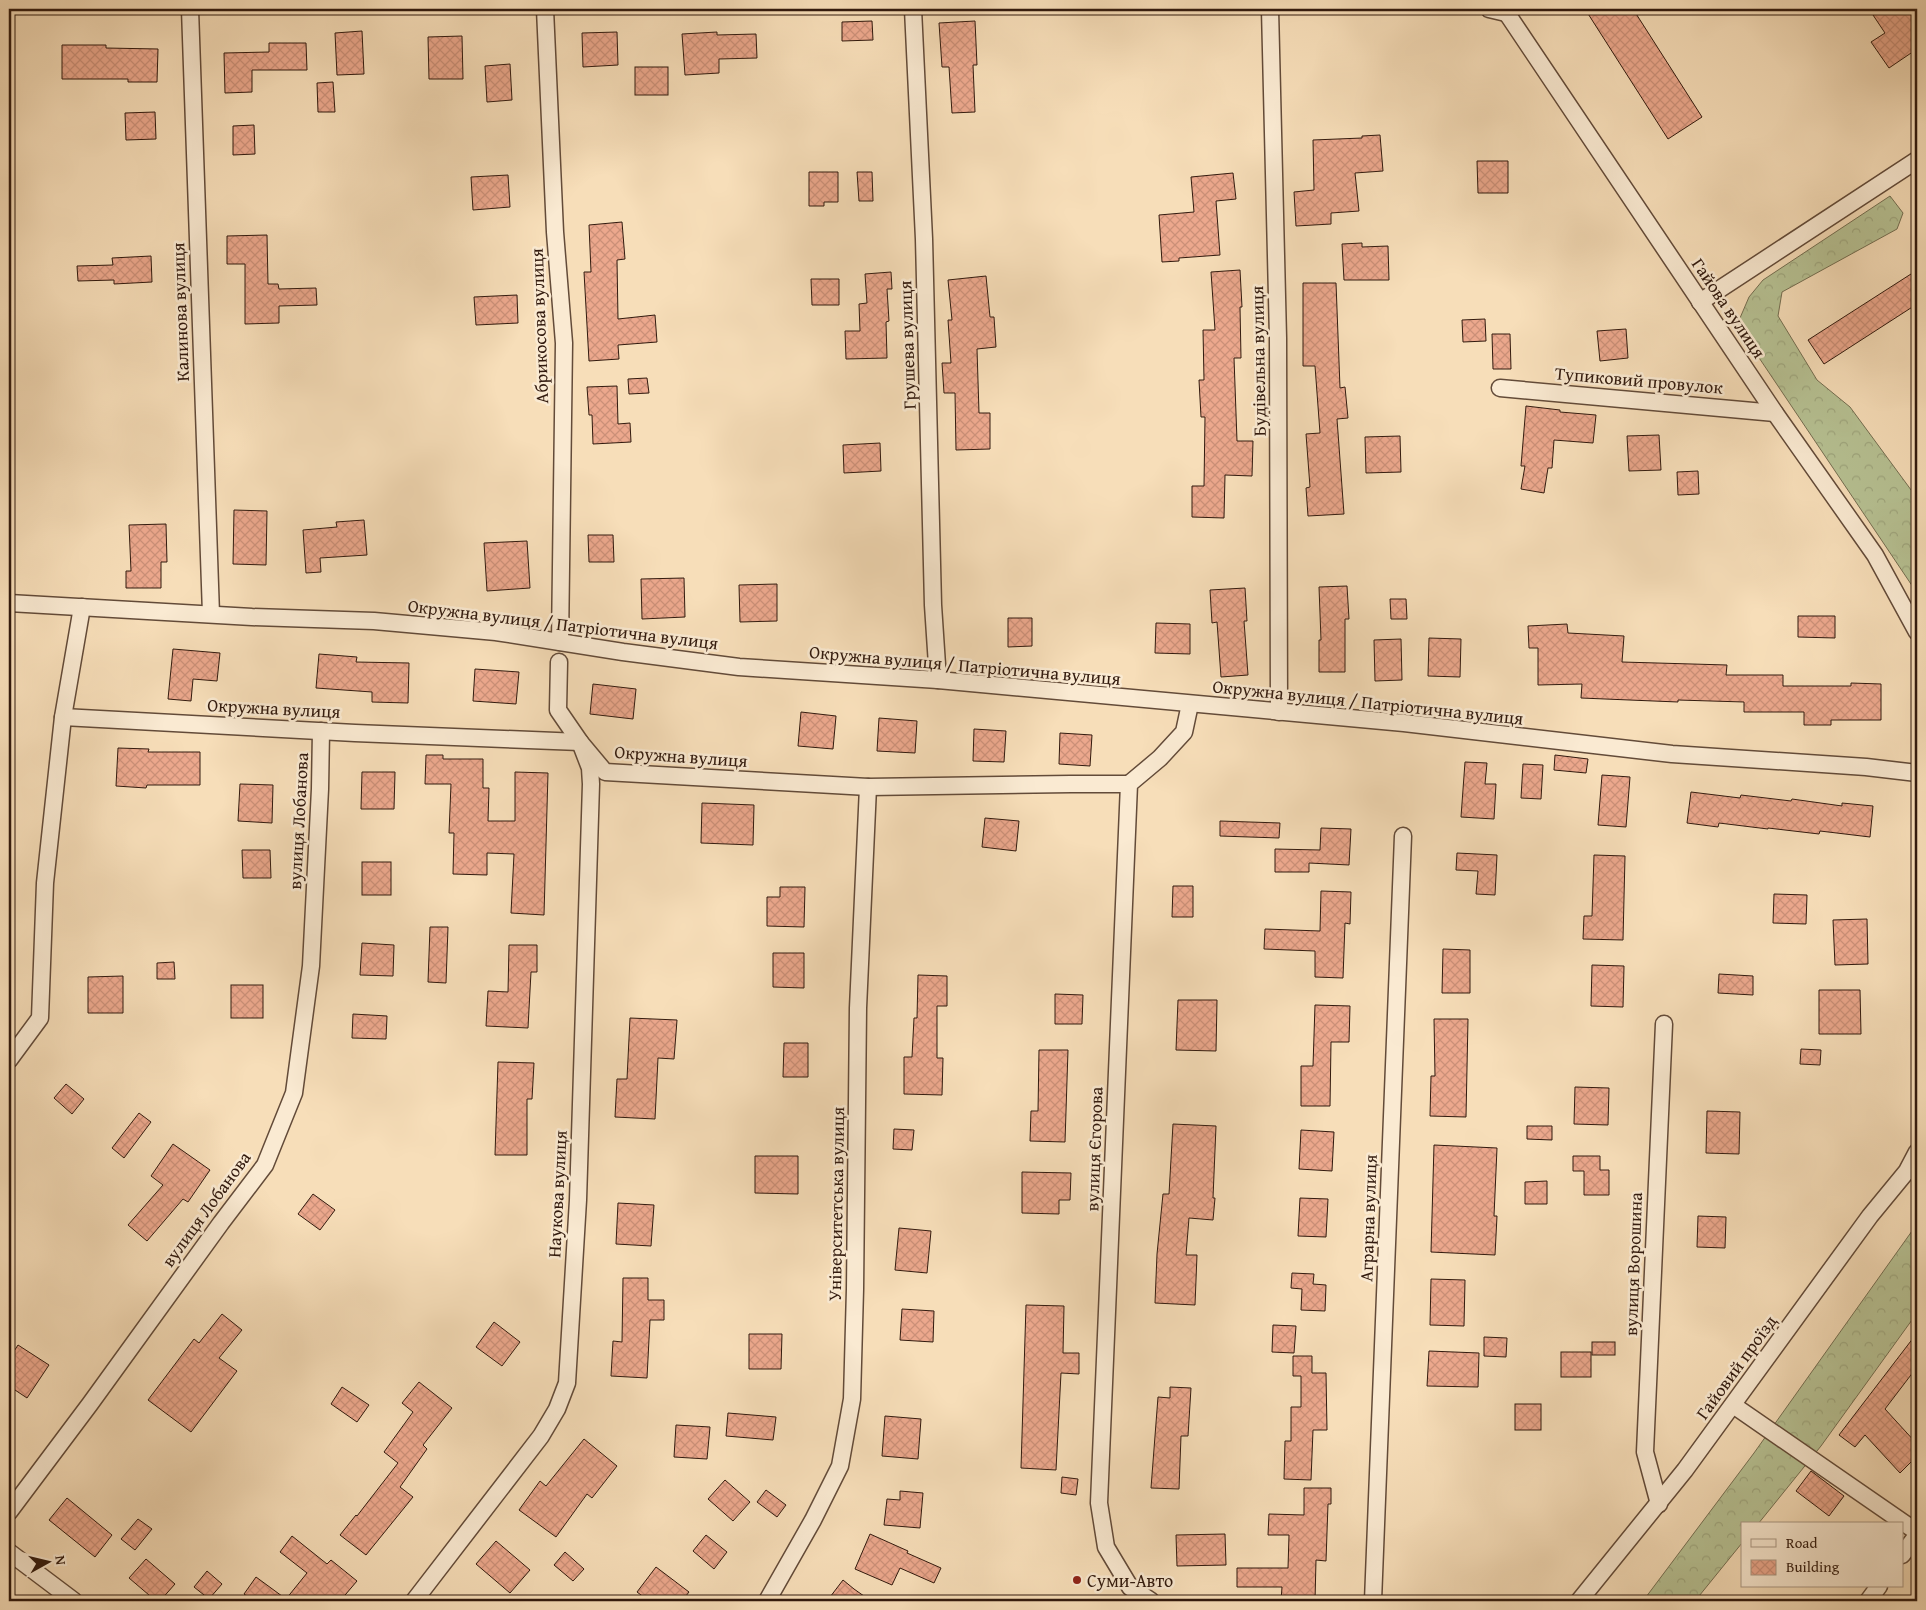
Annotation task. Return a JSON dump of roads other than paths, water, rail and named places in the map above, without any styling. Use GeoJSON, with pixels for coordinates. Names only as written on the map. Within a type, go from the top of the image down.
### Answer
{"type":"FeatureCollection","features":[{"type":"Feature","properties":{"kind":"street","name":"Калинова вулиця"},"geometry":{"type":"LineString","coordinates":[[190,9],[211,614]]}},
{"type":"Feature","properties":{"kind":"street","name":"Абрикосова вулиця"},"geometry":{"type":"LineString","coordinates":[[545,9],[555,232],[564,343],[560,642]]}},
{"type":"Feature","properties":{"kind":"street","name":"Грушева вулиця"},"geometry":{"type":"LineString","coordinates":[[913,9],[924,248],[933,605],[938,680]]}},
{"type":"Feature","properties":{"kind":"street","name":"Будівельна вулиця"},"geometry":{"type":"LineString","coordinates":[[1270,9],[1278,338],[1279,712]]}},
{"type":"Feature","properties":{"kind":"street"},"geometry":{"type":"LineString","coordinates":[[1488,9],[1505,11]]}},
{"type":"Feature","properties":{"kind":"street","name":"Гайова вулиця"},"geometry":{"type":"LineString","coordinates":[[1505,11],[1775,413],[1875,555],[1917,632]]}},
{"type":"Feature","properties":{"kind":"street"},"geometry":{"type":"LineString","coordinates":[[1700,302],[1917,160]]}},
{"type":"Feature","properties":{"kind":"street","name":"Тупиковий провулок"},"geometry":{"type":"LineString","coordinates":[[1500,388],[1775,413]]}},
{"type":"Feature","properties":{"kind":"street","name":"Окружна вулиця / Патріотична вулиця"},"geometry":{"type":"LineString","coordinates":[[9,603],[374,621],[496,632],[739,667],[938,680],[1404,723],[1672,754],[1917,773]]}},
{"type":"Feature","properties":{"kind":"street"},"geometry":{"type":"LineString","coordinates":[[9,1060],[40,1018],[45,882],[63,717],[82,607]]}},
{"type":"Feature","properties":{"kind":"street"},"geometry":{"type":"LineString","coordinates":[[559,662],[558,710],[580,742]]}},
{"type":"Feature","properties":{"kind":"street"},"geometry":{"type":"LineString","coordinates":[[1129,784],[1160,758],[1184,732],[1190,704]]}},
{"type":"Feature","properties":{"kind":"street","name":"Окружна вулиця"},"geometry":{"type":"LineString","coordinates":[[63,717],[321,731],[580,742],[605,772],[868,787],[1129,784]]}},
{"type":"Feature","properties":{"kind":"street","name":"вулиця Лобанова"},"geometry":{"type":"LineString","coordinates":[[9,1512],[265,1164],[294,1093],[311,966],[321,731]]}},
{"type":"Feature","properties":{"kind":"street","name":"Наукова вулиця"},"geometry":{"type":"LineString","coordinates":[[414,1601],[541,1436],[557,1409],[567,1383],[578,1200],[591,784],[590,768],[580,742]]}},
{"type":"Feature","properties":{"kind":"street","name":"вулиця Єгорова"},"geometry":{"type":"LineString","coordinates":[[1129,784],[1099,1503],[1106,1547],[1130,1587],[1151,1601]]}},
{"type":"Feature","properties":{"kind":"street","name":"Університетська вулиця"},"geometry":{"type":"LineString","coordinates":[[767,1601],[813,1520],[840,1466],[852,1399],[858,1008],[868,787]]}},
{"type":"Feature","properties":{"kind":"street","name":"Аграрна вулиця"},"geometry":{"type":"LineString","coordinates":[[1374,1601],[1403,836]]}},
{"type":"Feature","properties":{"kind":"street","name":"вулиця Ворошина"},"geometry":{"type":"LineString","coordinates":[[1659,1504],[1645,1452],[1664,1024]]}},
{"type":"Feature","properties":{"kind":"street","name":"Гайовий проїзд"},"geometry":{"type":"LineString","coordinates":[[1578,1601],[1659,1504],[1870,1216],[1908,1171],[1917,1152]]}},
{"type":"Feature","properties":{"kind":"street"},"geometry":{"type":"LineString","coordinates":[[1733,1405],[1900,1522]]}},
{"type":"Feature","properties":{"kind":"street"},"geometry":{"type":"LineString","coordinates":[[1904,1525],[1917,1534],[1904,1552]]}},
{"type":"Feature","properties":{"kind":"street"},"geometry":{"type":"LineString","coordinates":[[9,1552],[74,1601]]}},
{"type":"Feature","properties":{"kind":"street"},"geometry":{"type":"LineString","coordinates":[[1868,1601],[1878,1588]]}},
{"type":"Feature","properties":{"kind":"place","name":"Суми-Авто"},"geometry":{"type":"Point","coordinates":[1077,1580]}}]}
